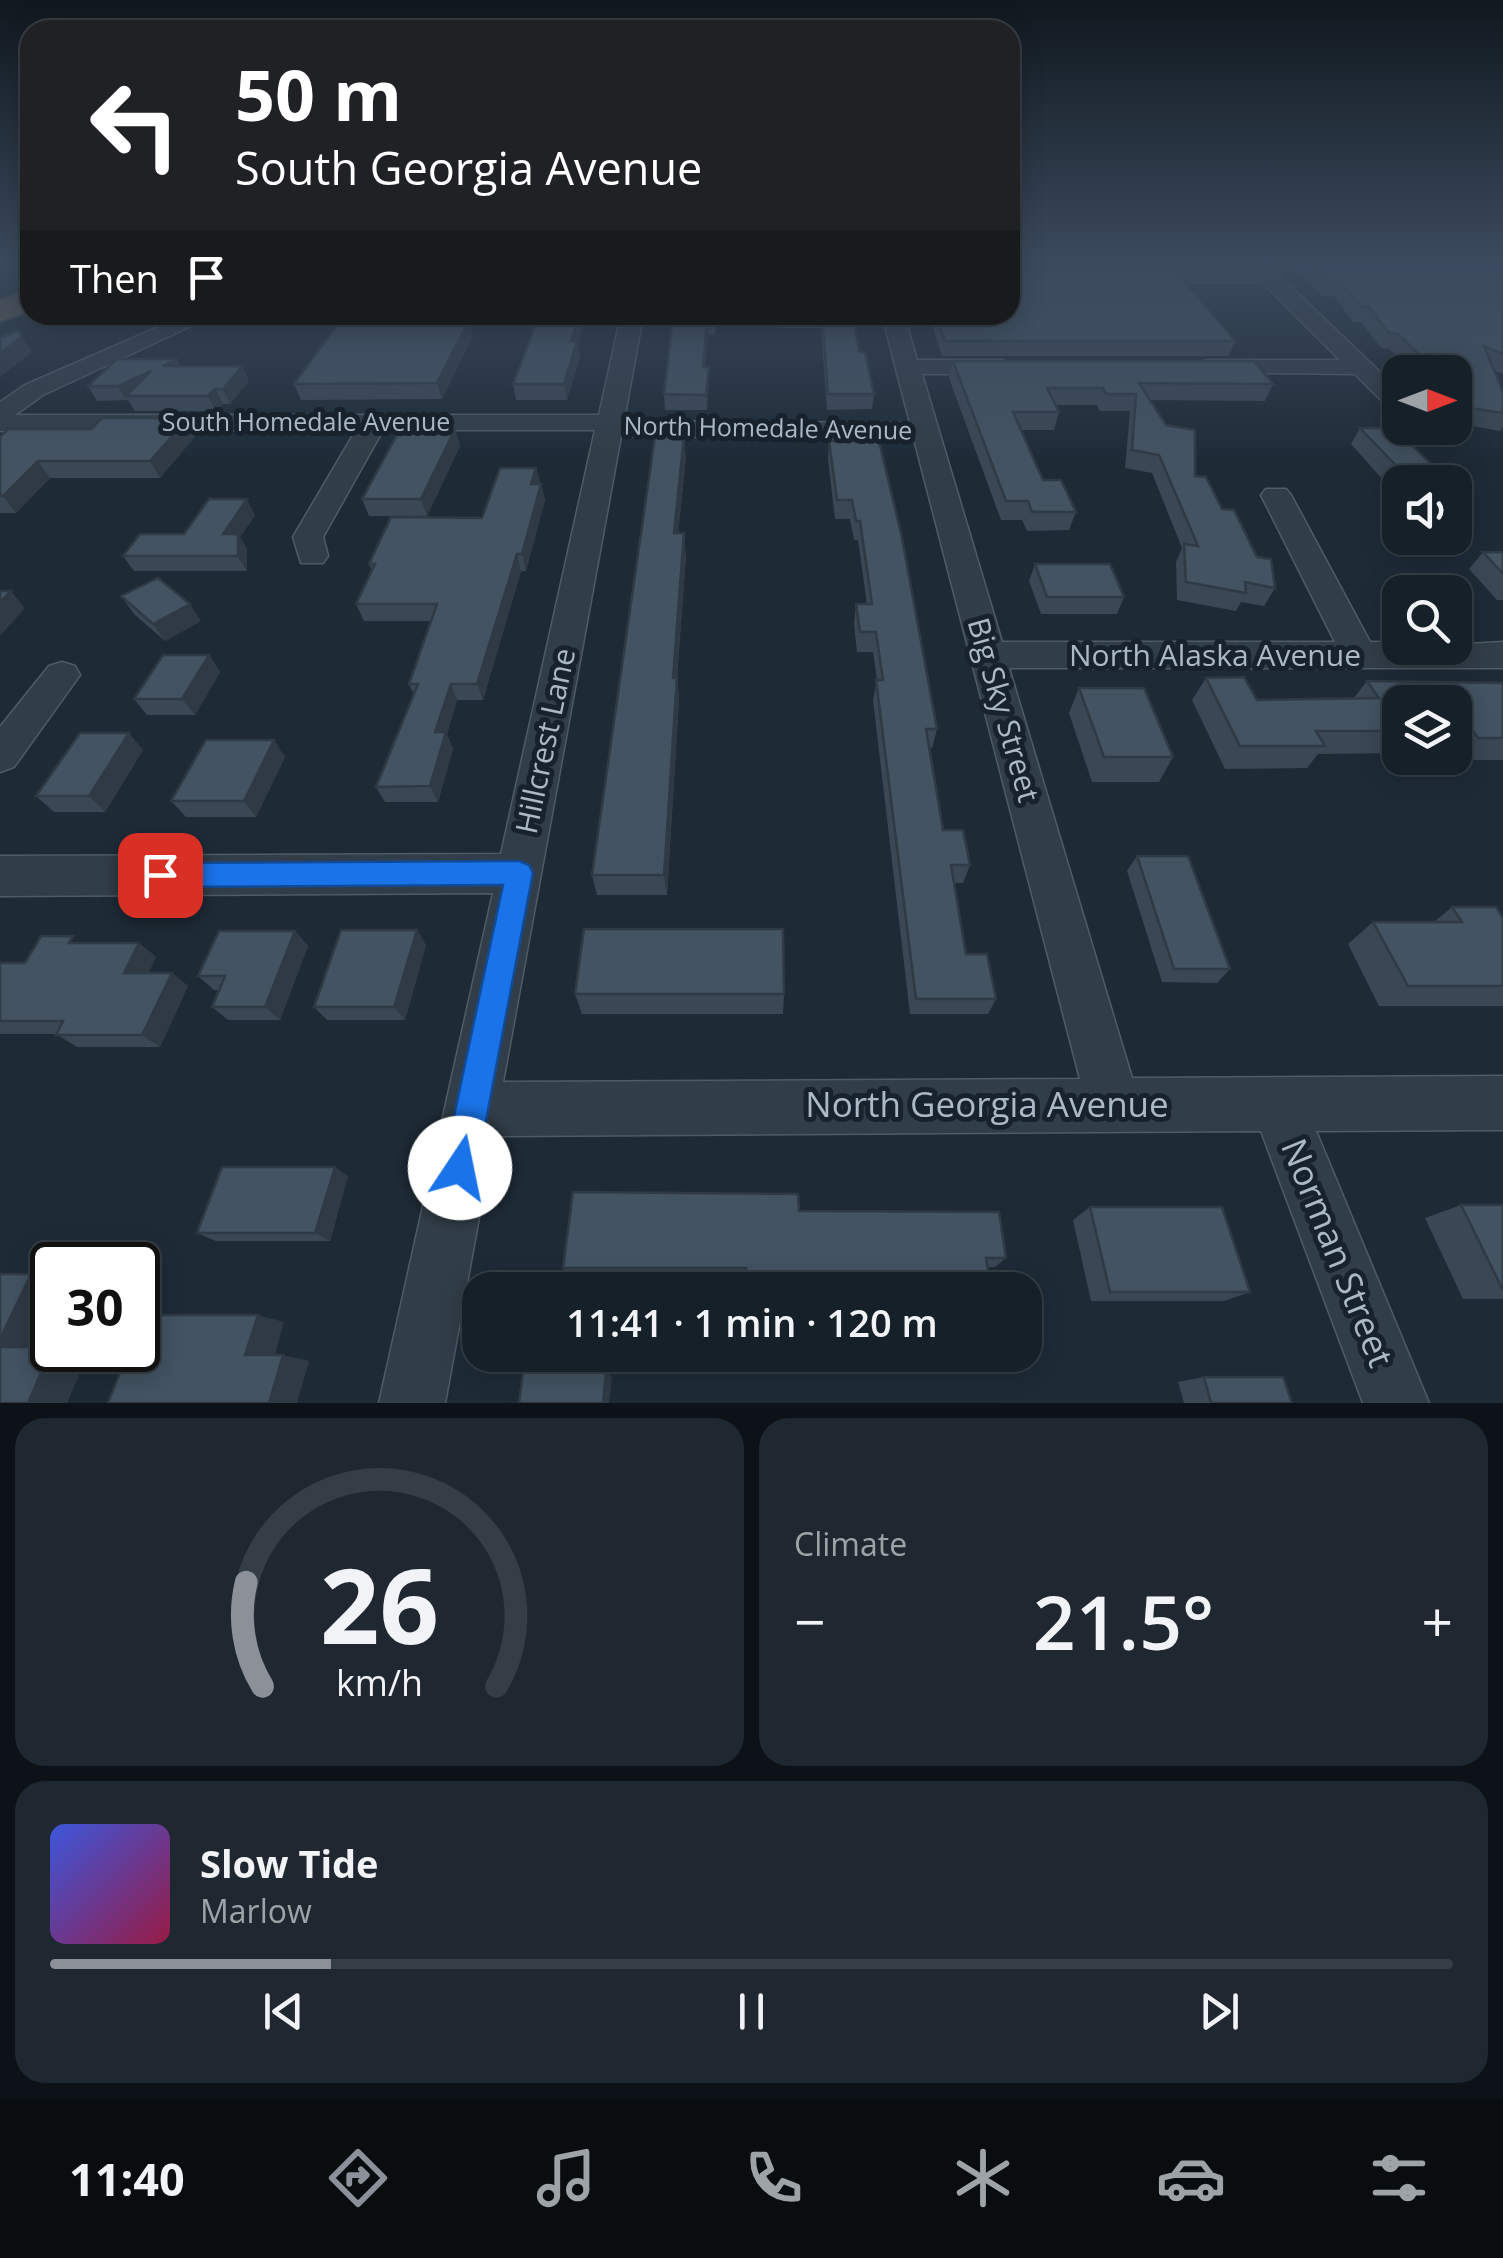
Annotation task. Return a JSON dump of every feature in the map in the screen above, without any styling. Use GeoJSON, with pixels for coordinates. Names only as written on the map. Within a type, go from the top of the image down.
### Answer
{"type":"FeatureCollection","features":[{"type":"Feature","properties":{"kind":"street"},"geometry":{"type":"LineString","coordinates":[[0,414],[34,390],[169,330]]}},
{"type":"Feature","properties":{"kind":"street","name":"Hillcrest Lane"},"geometry":{"type":"LineString","coordinates":[[412,1403],[629,330]]}},
{"type":"Feature","properties":{"kind":"street","name":"Big Sky Street"},"geometry":{"type":"LineString","coordinates":[[897,330],[1113,1104]]}},
{"type":"Feature","properties":{"kind":"street"},"geometry":{"type":"LineString","coordinates":[[1322,330],[1382,388]]}},
{"type":"Feature","properties":{"kind":"street"},"geometry":{"type":"LineString","coordinates":[[908,367],[1026,367]]}},
{"type":"Feature","properties":{"kind":"street"},"geometry":{"type":"LineString","coordinates":[[1183,367],[1360,367]]}},
{"type":"Feature","properties":{"kind":"street","name":"South Homedale Avenue"},"geometry":{"type":"LineString","coordinates":[[0,423],[590,421],[611,426]]}},
{"type":"Feature","properties":{"kind":"street"},"geometry":{"type":"LineString","coordinates":[[312,556],[308,537],[374,422]]}},
{"type":"Feature","properties":{"kind":"street","name":"North Homedale Avenue"},"geometry":{"type":"LineString","coordinates":[[611,426],[632,431],[926,431]]}},
{"type":"Feature","properties":{"kind":"street"},"geometry":{"type":"LineString","coordinates":[[1276,495],[1360,656]]}},
{"type":"Feature","properties":{"kind":"street","name":"North Alaska Avenue"},"geometry":{"type":"LineString","coordinates":[[987,655],[1503,655]]}},
{"type":"Feature","properties":{"kind":"street"},"geometry":{"type":"LineString","coordinates":[[0,756],[62,675]]}},
{"type":"Feature","properties":{"kind":"street"},"geometry":{"type":"LineString","coordinates":[[0,876],[519,873]]}},
{"type":"Feature","properties":{"kind":"street","name":"North Georgia Avenue"},"geometry":{"type":"LineString","coordinates":[[472,1109],[1503,1103]]}},
{"type":"Feature","properties":{"kind":"street","name":"Norman Street"},"geometry":{"type":"LineString","coordinates":[[1278,1104],[1396,1403]]}},
{"type":"Feature","properties":{"kind":"building"},"geometry":{"type":"Polygon","coordinates":[[[17,330],[22,337],[0,353],[0,338],[17,330]]]}},
{"type":"Feature","properties":{"kind":"building"},"geometry":{"type":"Polygon","coordinates":[[[333,330],[464,330],[437,383],[294,384],[333,330]]]}},
{"type":"Feature","properties":{"kind":"building"},"geometry":{"type":"Polygon","coordinates":[[[533,330],[575,330],[571,341],[577,341],[564,384],[513,384],[533,330]]]}},
{"type":"Feature","properties":{"kind":"building"},"geometry":{"type":"Polygon","coordinates":[[[671,330],[706,330],[703,367],[709,367],[706,395],[664,394],[671,330]]]}},
{"type":"Feature","properties":{"kind":"building"},"geometry":{"type":"Polygon","coordinates":[[[823,330],[856,330],[859,352],[865,352],[874,394],[828,394],[823,330]]]}},
{"type":"Feature","properties":{"kind":"building"},"geometry":{"type":"Polygon","coordinates":[[[941,330],[1226,330],[1235,341],[945,341],[941,330]]]}},
{"type":"Feature","properties":{"kind":"building"},"geometry":{"type":"Polygon","coordinates":[[[1387,330],[1503,330],[1503,354],[1484,346],[1503,392],[1503,413],[1472,408],[1472,355],[1420,355],[1398,334],[1387,330]]]}},
{"type":"Feature","properties":{"kind":"building"},"geometry":{"type":"Polygon","coordinates":[[[117,359],[177,359],[163,366],[242,366],[223,389],[215,389],[208,396],[126,396],[151,371],[118,386],[88,386],[117,359]]]}},
{"type":"Feature","properties":{"kind":"building"},"geometry":{"type":"Polygon","coordinates":[[[953,361],[1254,361],[1273,384],[1139,383],[1166,425],[1195,430],[1195,476],[1206,477],[1222,509],[1234,510],[1257,557],[1271,559],[1275,588],[1245,582],[1246,593],[1186,582],[1184,544],[1198,546],[1159,455],[1132,450],[1136,394],[1106,394],[1103,388],[1047,388],[1059,412],[1013,412],[1043,480],[1061,480],[1076,512],[1032,512],[1028,501],[1006,501],[953,361]]]}},
{"type":"Feature","properties":{"kind":"building"},"geometry":{"type":"Polygon","coordinates":[[[102,418],[188,418],[150,461],[38,461],[0,496],[0,437],[8,429],[91,429],[102,418]]]}},
{"type":"Feature","properties":{"kind":"building"},"geometry":{"type":"Polygon","coordinates":[[[1360,428],[1382,428],[1382,445],[1412,445],[1432,465],[1396,465],[1360,428]]]}},
{"type":"Feature","properties":{"kind":"building"},"geometry":{"type":"Polygon","coordinates":[[[455,429],[421,499],[362,499],[397,435],[455,429]]]}},
{"type":"Feature","properties":{"kind":"building"},"geometry":{"type":"Polygon","coordinates":[[[655,436],[684,436],[674,533],[684,533],[664,875],[592,875],[655,436]]]}},
{"type":"Feature","properties":{"kind":"building"},"geometry":{"type":"Polygon","coordinates":[[[829,441],[879,441],[902,538],[937,729],[926,729],[943,830],[963,830],[970,865],[951,865],[966,954],[987,954],[996,999],[916,999],[876,680],[883,680],[876,632],[860,632],[856,604],[872,604],[860,521],[856,521],[852,500],[837,500],[829,441]]]}},
{"type":"Feature","properties":{"kind":"building"},"geometry":{"type":"Polygon","coordinates":[[[500,468],[536,468],[531,484],[541,484],[522,554],[517,554],[477,684],[451,684],[435,732],[446,732],[430,786],[376,787],[418,684],[409,684],[437,604],[356,604],[375,564],[369,564],[391,517],[482,518],[500,468]]]}},
{"type":"Feature","properties":{"kind":"building"},"geometry":{"type":"Polygon","coordinates":[[[209,499],[247,499],[223,534],[238,534],[238,556],[123,556],[140,534],[184,534],[209,499]]]}},
{"type":"Feature","properties":{"kind":"building"},"geometry":{"type":"Polygon","coordinates":[[[1483,552],[1503,552],[1503,574],[1483,552]]]}},
{"type":"Feature","properties":{"kind":"building"},"geometry":{"type":"Polygon","coordinates":[[[1035,564],[1110,564],[1124,597],[1047,597],[1035,564]]]}},
{"type":"Feature","properties":{"kind":"building"},"geometry":{"type":"Polygon","coordinates":[[[158,578],[190,604],[153,624],[121,596],[158,578]]]}},
{"type":"Feature","properties":{"kind":"building"},"geometry":{"type":"Polygon","coordinates":[[[163,655],[209,655],[182,699],[134,699],[163,655]]]}},
{"type":"Feature","properties":{"kind":"building"},"geometry":{"type":"Polygon","coordinates":[[[1244,677],[1257,700],[1379,698],[1367,681],[1503,683],[1503,738],[1478,738],[1472,731],[1472,685],[1382,685],[1382,731],[1316,731],[1325,746],[1240,746],[1206,678],[1244,677]]]}},
{"type":"Feature","properties":{"kind":"building"},"geometry":{"type":"Polygon","coordinates":[[[1079,688],[1144,688],[1173,757],[1104,757],[1079,688]]]}},
{"type":"Feature","properties":{"kind":"building"},"geometry":{"type":"Polygon","coordinates":[[[80,733],[129,733],[89,796],[36,796],[80,733]]]}},
{"type":"Feature","properties":{"kind":"building"},"geometry":{"type":"Polygon","coordinates":[[[206,740],[274,740],[244,801],[171,801],[206,740]]]}},
{"type":"Feature","properties":{"kind":"building"},"geometry":{"type":"Polygon","coordinates":[[[1137,856],[1188,856],[1230,969],[1174,969],[1137,856]]]}},
{"type":"Feature","properties":{"kind":"building"},"geometry":{"type":"Polygon","coordinates":[[[1452,907],[1496,907],[1503,918],[1503,986],[1408,986],[1373,922],[1462,922],[1452,907]]]}},
{"type":"Feature","properties":{"kind":"building"},"geometry":{"type":"Polygon","coordinates":[[[584,929],[783,929],[784,994],[575,994],[584,929]]]}},
{"type":"Feature","properties":{"kind":"building"},"geometry":{"type":"Polygon","coordinates":[[[341,930],[417,930],[394,1007],[314,1007],[341,930]]]}},
{"type":"Feature","properties":{"kind":"building"},"geometry":{"type":"Polygon","coordinates":[[[219,931],[295,931],[265,1007],[212,1007],[225,976],[198,976],[219,931]]]}},
{"type":"Feature","properties":{"kind":"building"},"geometry":{"type":"Polygon","coordinates":[[[41,936],[73,936],[69,943],[139,943],[124,973],[172,973],[142,1035],[56,1035],[63,1021],[0,1021],[0,963],[25,963],[41,936]]]}},
{"type":"Feature","properties":{"kind":"building"},"geometry":{"type":"Polygon","coordinates":[[[222,1167],[335,1167],[315,1233],[197,1233],[222,1167]]]}},
{"type":"Feature","properties":{"kind":"building"},"geometry":{"type":"Polygon","coordinates":[[[573,1192],[798,1194],[799,1211],[999,1212],[1006,1258],[986,1258],[989,1272],[563,1268],[573,1192]]]}},
{"type":"Feature","properties":{"kind":"building"},"geometry":{"type":"Polygon","coordinates":[[[1461,1205],[1503,1205],[1503,1290],[1461,1205]]]}},
{"type":"Feature","properties":{"kind":"building"},"geometry":{"type":"Polygon","coordinates":[[[1090,1207],[1222,1207],[1250,1292],[1110,1292],[1090,1207]]]}},
{"type":"Feature","properties":{"kind":"building"},"geometry":{"type":"Polygon","coordinates":[[[0,1274],[30,1274],[30,1276],[0,1339],[0,1274]]]}},
{"type":"Feature","properties":{"kind":"building"},"geometry":{"type":"Polygon","coordinates":[[[160,1315],[258,1315],[245,1355],[283,1355],[269,1403],[108,1403],[120,1372],[160,1372],[160,1315]]]}},
{"type":"Feature","properties":{"kind":"building"},"geometry":{"type":"Polygon","coordinates":[[[0,1347],[30,1347],[30,1372],[41,1372],[28,1403],[0,1403],[0,1347]]]}},
{"type":"Feature","properties":{"kind":"building"},"geometry":{"type":"Polygon","coordinates":[[[523,1372],[606,1372],[603,1403],[519,1403],[523,1372]]]}},
{"type":"Feature","properties":{"kind":"building"},"geometry":{"type":"Polygon","coordinates":[[[1204,1377],[1283,1377],[1292,1403],[1211,1403],[1204,1377]]]}},
{"type":"Feature","properties":{"kind":"route"},"geometry":{"type":"LineString","coordinates":[[160,875],[519,873],[460,1168]]}}]}
